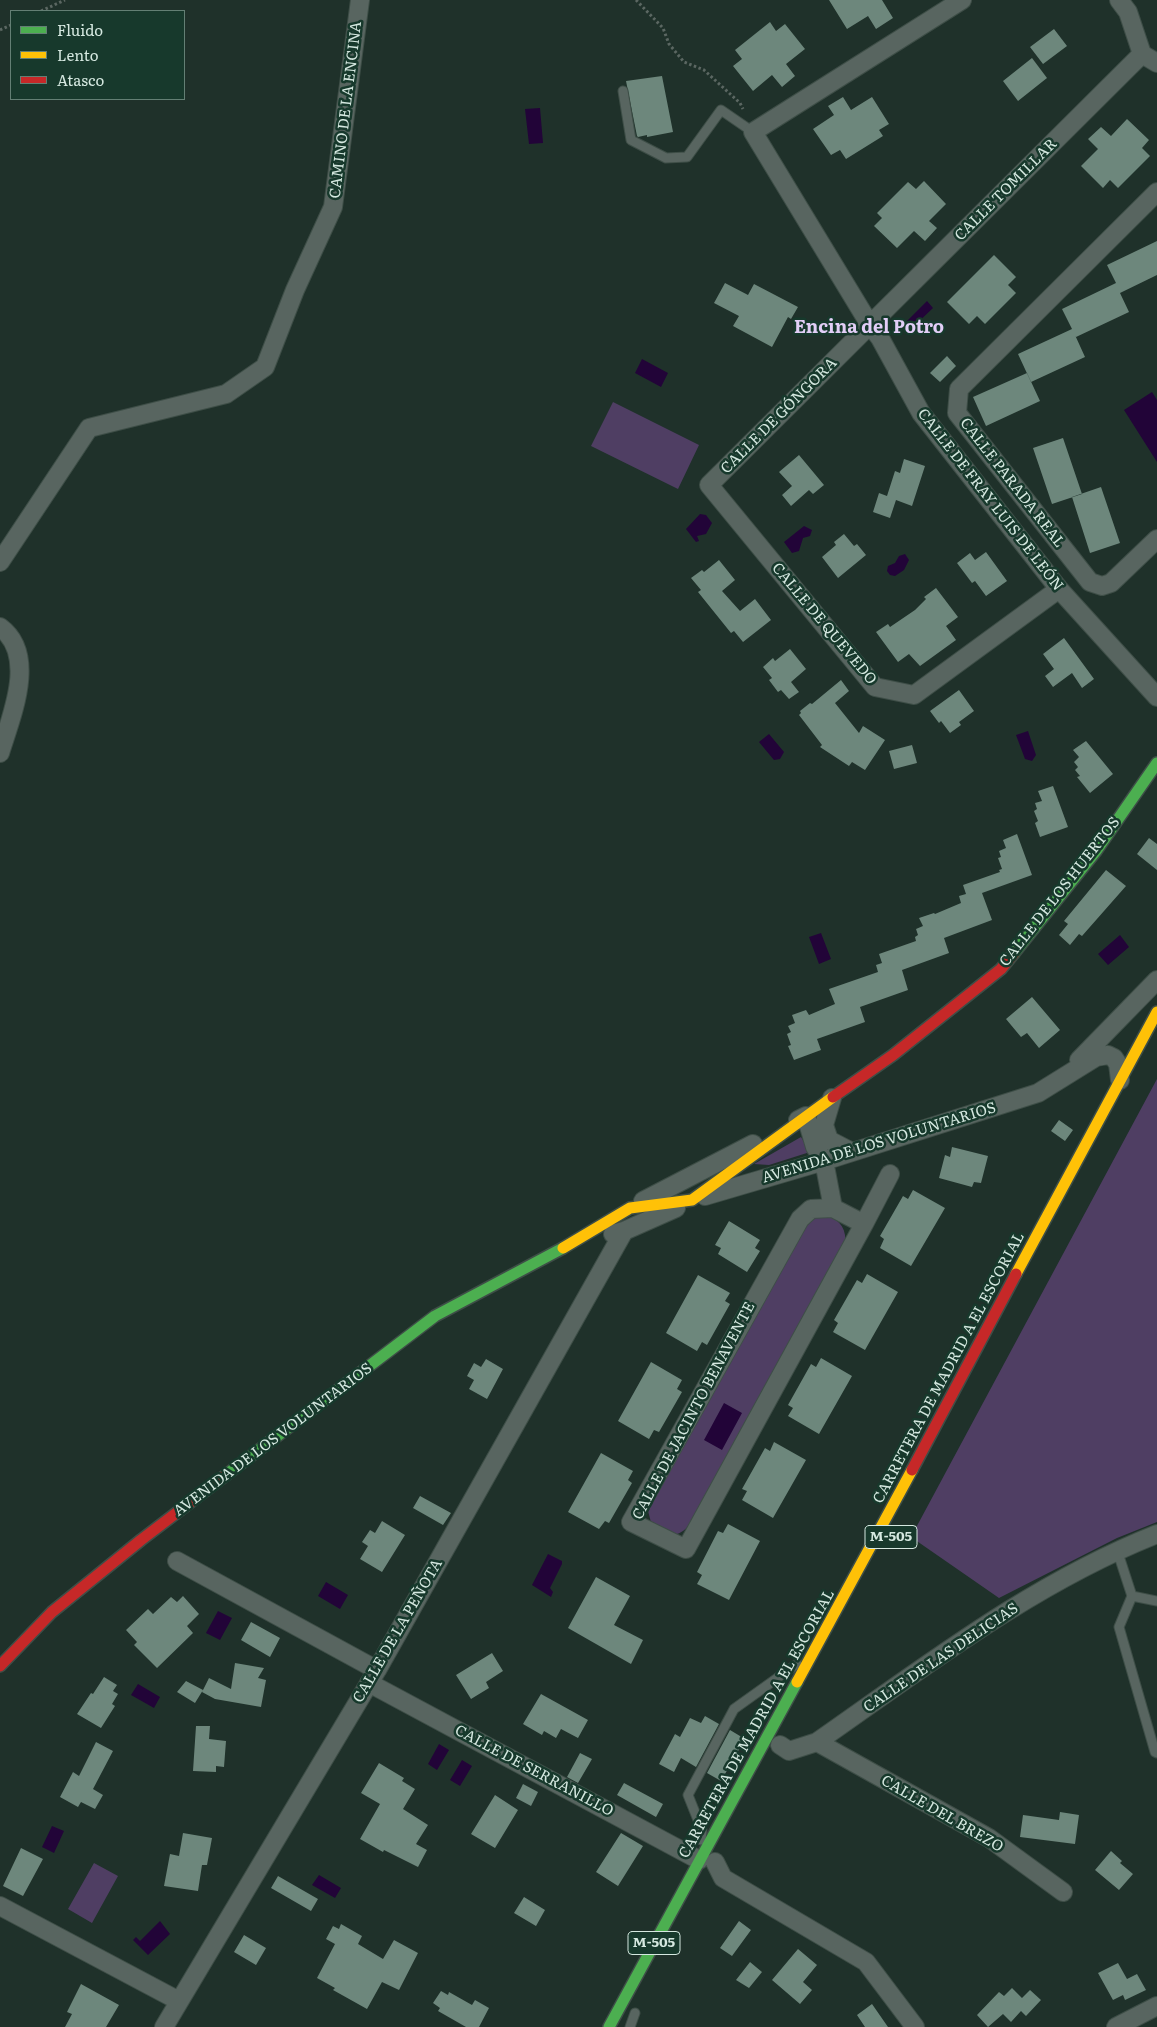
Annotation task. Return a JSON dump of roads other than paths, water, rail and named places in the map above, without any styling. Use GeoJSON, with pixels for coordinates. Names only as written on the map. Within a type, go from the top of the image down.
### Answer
{"type":"FeatureCollection","features":[{"type":"Feature","properties":{"kind":"main road","name":"CALLE DE LOS HUERTOS"},"geometry":{"type":"LineString","coordinates":[[692,1200],[893,1054],[1001,969],[1096,850],[1157,763]]}},
{"type":"Feature","properties":{"kind":"main road","name":"CARRETERA DE MADRID A EL ESCORIAL"},"geometry":{"type":"LineString","coordinates":[[609,2027],[711,1859],[815,1650],[1157,1012]]}},
{"type":"Feature","properties":{"kind":"main road","name":"AVENIDA DE LOS VOLUNTARIOS"},"geometry":{"type":"LineString","coordinates":[[0,1666],[52,1612],[141,1540],[435,1316],[569,1245],[630,1208],[692,1200]]}},
{"type":"Feature","properties":{"kind":"main road","name":"CARRETERA DE MADRID A EL ESCORIAL"},"geometry":{"type":"LineString","coordinates":[[706,1879],[711,1859]]}},
{"type":"Feature","properties":{"kind":"main road"},"geometry":{"type":"LineString","coordinates":[[628,2027],[637,2009]]}},
{"type":"Feature","properties":{"kind":"street","name":"CAMINO DE LA ENCINA"},"geometry":{"type":"LineString","coordinates":[[0,562],[89,428],[226,394],[265,367],[295,290],[333,207],[360,0]]}},
{"type":"Feature","properties":{"kind":"street"},"geometry":{"type":"LineString","coordinates":[[753,132],[962,0]]}},
{"type":"Feature","properties":{"kind":"street","name":"CALLE TOMILLAR"},"geometry":{"type":"LineString","coordinates":[[870,325],[1149,59],[1128,12],[1119,0]]}},
{"type":"Feature","properties":{"kind":"street","name":"CALLE DE FRAY LUIS DE LEÓN"},"geometry":{"type":"LineString","coordinates":[[753,132],[870,325],[880,338],[921,413],[1059,590],[1157,697]]}},
{"type":"Feature","properties":{"kind":"street","name":"CALLE PARADA REAL"},"geometry":{"type":"LineString","coordinates":[[1157,192],[959,389],[957,413],[1090,582],[1102,586],[1111,583],[1157,539]]}},
{"type":"Feature","properties":{"kind":"street","name":"CALLE DE GÓNGORA"},"geometry":{"type":"LineString","coordinates":[[709,485],[870,325]]}},
{"type":"Feature","properties":{"kind":"street","name":"CALLE DE QUEVEDO"},"geometry":{"type":"LineString","coordinates":[[709,485],[875,687],[914,695],[1059,590]]}},
{"type":"Feature","properties":{"kind":"street"},"geometry":{"type":"LineString","coordinates":[[0,627],[6,632],[18,652],[20,686],[0,753]]}},
{"type":"Feature","properties":{"kind":"street","name":"AVENIDA DE LOS VOLUNTARIOS"},"geometry":{"type":"LineString","coordinates":[[1062,1078],[1157,980]]}},
{"type":"Feature","properties":{"kind":"street","name":"AVENIDA DE LOS VOLUNTARIOS"},"geometry":{"type":"LineString","coordinates":[[569,1245],[624,1232],[692,1200],[824,1161],[1038,1093],[1096,1056],[1108,1055],[1118,1064],[1120,1080]]}},
{"type":"Feature","properties":{"kind":"street"},"geometry":{"type":"LineString","coordinates":[[832,1098],[824,1125],[829,1140],[852,1152]]}},
{"type":"Feature","properties":{"kind":"street"},"geometry":{"type":"LineString","coordinates":[[806,1116],[815,1147],[824,1161],[833,1208],[864,1224]]}},
{"type":"Feature","properties":{"kind":"street","name":"CALLE DE LOS HUERTOS"},"geometry":{"type":"LineString","coordinates":[[630,1208],[806,1116]]}},
{"type":"Feature","properties":{"kind":"street","name":"CALLE DE JACINTO BENAVENTE"},"geometry":{"type":"LineString","coordinates":[[833,1208],[812,1209],[800,1219],[631,1522],[686,1549],[890,1174]]}},
{"type":"Feature","properties":{"kind":"street","name":"CALLE DE LA PEÑOTA"},"geometry":{"type":"LineString","coordinates":[[164,2027],[373,1676],[624,1232]]}},
{"type":"Feature","properties":{"kind":"street","name":"CALLE DE LAS DELICIAS"},"geometry":{"type":"LineString","coordinates":[[780,1745],[789,1751],[817,1742],[997,1617],[1117,1550],[1157,1534]]}},
{"type":"Feature","properties":{"kind":"street","name":"CALLE DE SERRANILLO"},"geometry":{"type":"LineString","coordinates":[[177,1561],[373,1676],[711,1859]]}},
{"type":"Feature","properties":{"kind":"street","name":"CALLE DEL BREZO"},"geometry":{"type":"LineString","coordinates":[[817,1742],[989,1838],[1063,1892]]}},
{"type":"Feature","properties":{"kind":"street"},"geometry":{"type":"LineString","coordinates":[[711,1859],[723,1878],[866,1962],[914,2027]]}},
{"type":"Feature","properties":{"kind":"street"},"geometry":{"type":"LineString","coordinates":[[0,1906],[178,2001]]}},
{"type":"Feature","properties":{"kind":"street"},"geometry":{"type":"LineString","coordinates":[[1116,2027],[1157,2006]]}},
{"type":"Feature","properties":{"kind":"lane"},"geometry":{"type":"LineString","coordinates":[[623,91],[631,140],[666,158],[688,157],[721,110],[753,132]]}},
{"type":"Feature","properties":{"kind":"lane"},"geometry":{"type":"LineString","coordinates":[[1117,1550],[1132,1596],[1120,1627],[1155,1752],[1157,1753]]}},
{"type":"Feature","properties":{"kind":"lane"},"geometry":{"type":"LineString","coordinates":[[1132,1596],[1157,1601]]}},
{"type":"Feature","properties":{"kind":"lane"},"geometry":{"type":"LineString","coordinates":[[711,1859],[688,1795],[734,1710],[815,1650]]}},
{"type":"Feature","properties":{"kind":"district","name":"Encina del Potro"},"geometry":{"type":"Point","coordinates":[869,328]}}]}
